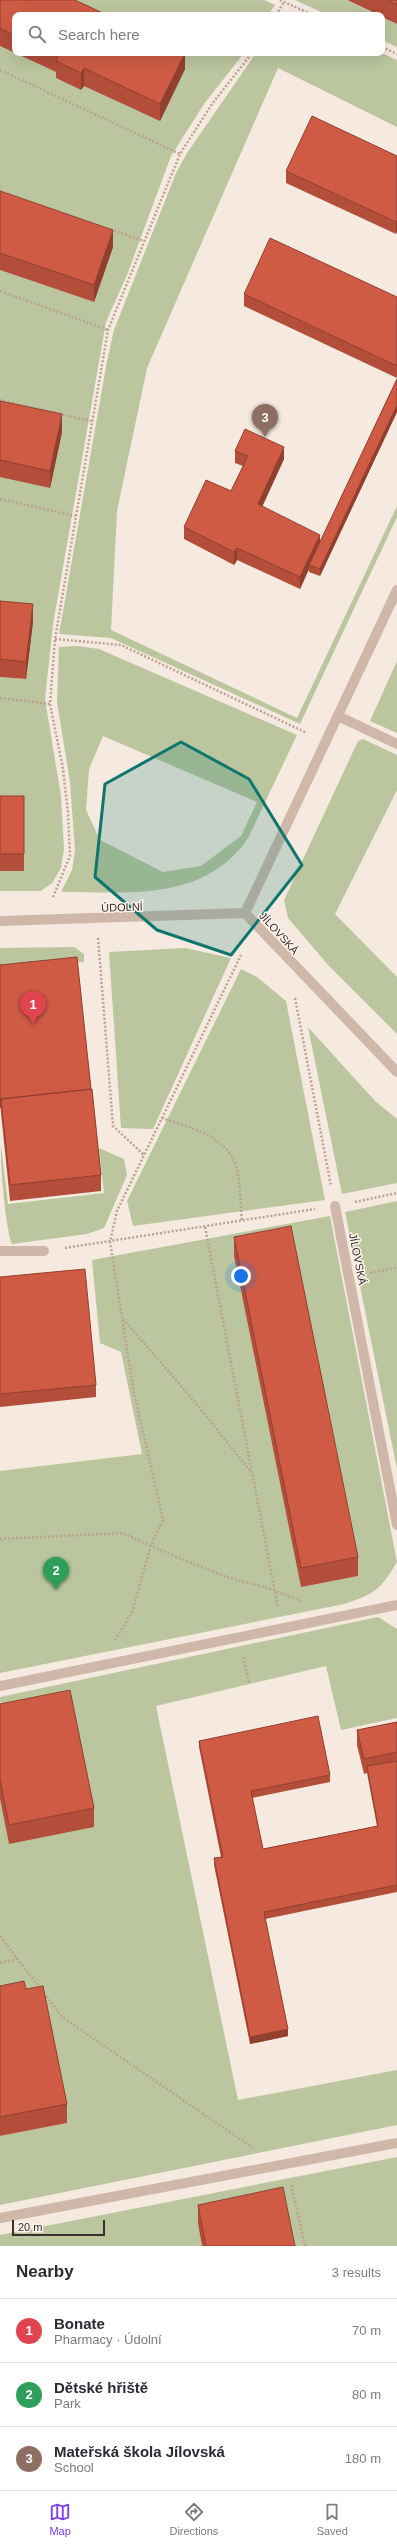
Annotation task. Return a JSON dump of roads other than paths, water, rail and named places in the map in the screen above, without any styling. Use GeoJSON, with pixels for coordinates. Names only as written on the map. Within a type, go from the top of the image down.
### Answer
{"type":"FeatureCollection","features":[{"type":"Feature","properties":{"kind":"street"},"geometry":{"type":"LineString","coordinates":[[245,913],[397,590]]}},
{"type":"Feature","properties":{"kind":"street"},"geometry":{"type":"LineString","coordinates":[[338,716],[397,744]]}},
{"type":"Feature","properties":{"kind":"street","name":"ÚDOLNÍ"},"geometry":{"type":"LineString","coordinates":[[0,921],[97,920],[245,913]]}},
{"type":"Feature","properties":{"kind":"street","name":"JÍLOVSKÁ"},"geometry":{"type":"LineString","coordinates":[[245,913],[397,1072]]}},
{"type":"Feature","properties":{"kind":"street","name":"JÍLOVSKÁ"},"geometry":{"type":"LineString","coordinates":[[335,1206],[350,1276],[397,1525]]}},
{"type":"Feature","properties":{"kind":"street"},"geometry":{"type":"LineString","coordinates":[[0,1251],[44,1251]]}},
{"type":"Feature","properties":{"kind":"street"},"geometry":{"type":"LineString","coordinates":[[0,1686],[397,1604]]}},
{"type":"Feature","properties":{"kind":"street"},"geometry":{"type":"LineString","coordinates":[[0,2218],[397,2143]]}},
{"type":"Feature","properties":{"kind":"place","name":"Mateřská škola Jílovská"},"geometry":{"type":"Point","coordinates":[265,437]}},
{"type":"Feature","properties":{"kind":"place","name":"Bonate"},"geometry":{"type":"Point","coordinates":[33,1024]}},
{"type":"Feature","properties":{"kind":"place","name":"Dětské hřiště"},"geometry":{"type":"Point","coordinates":[56,1590]}}]}
